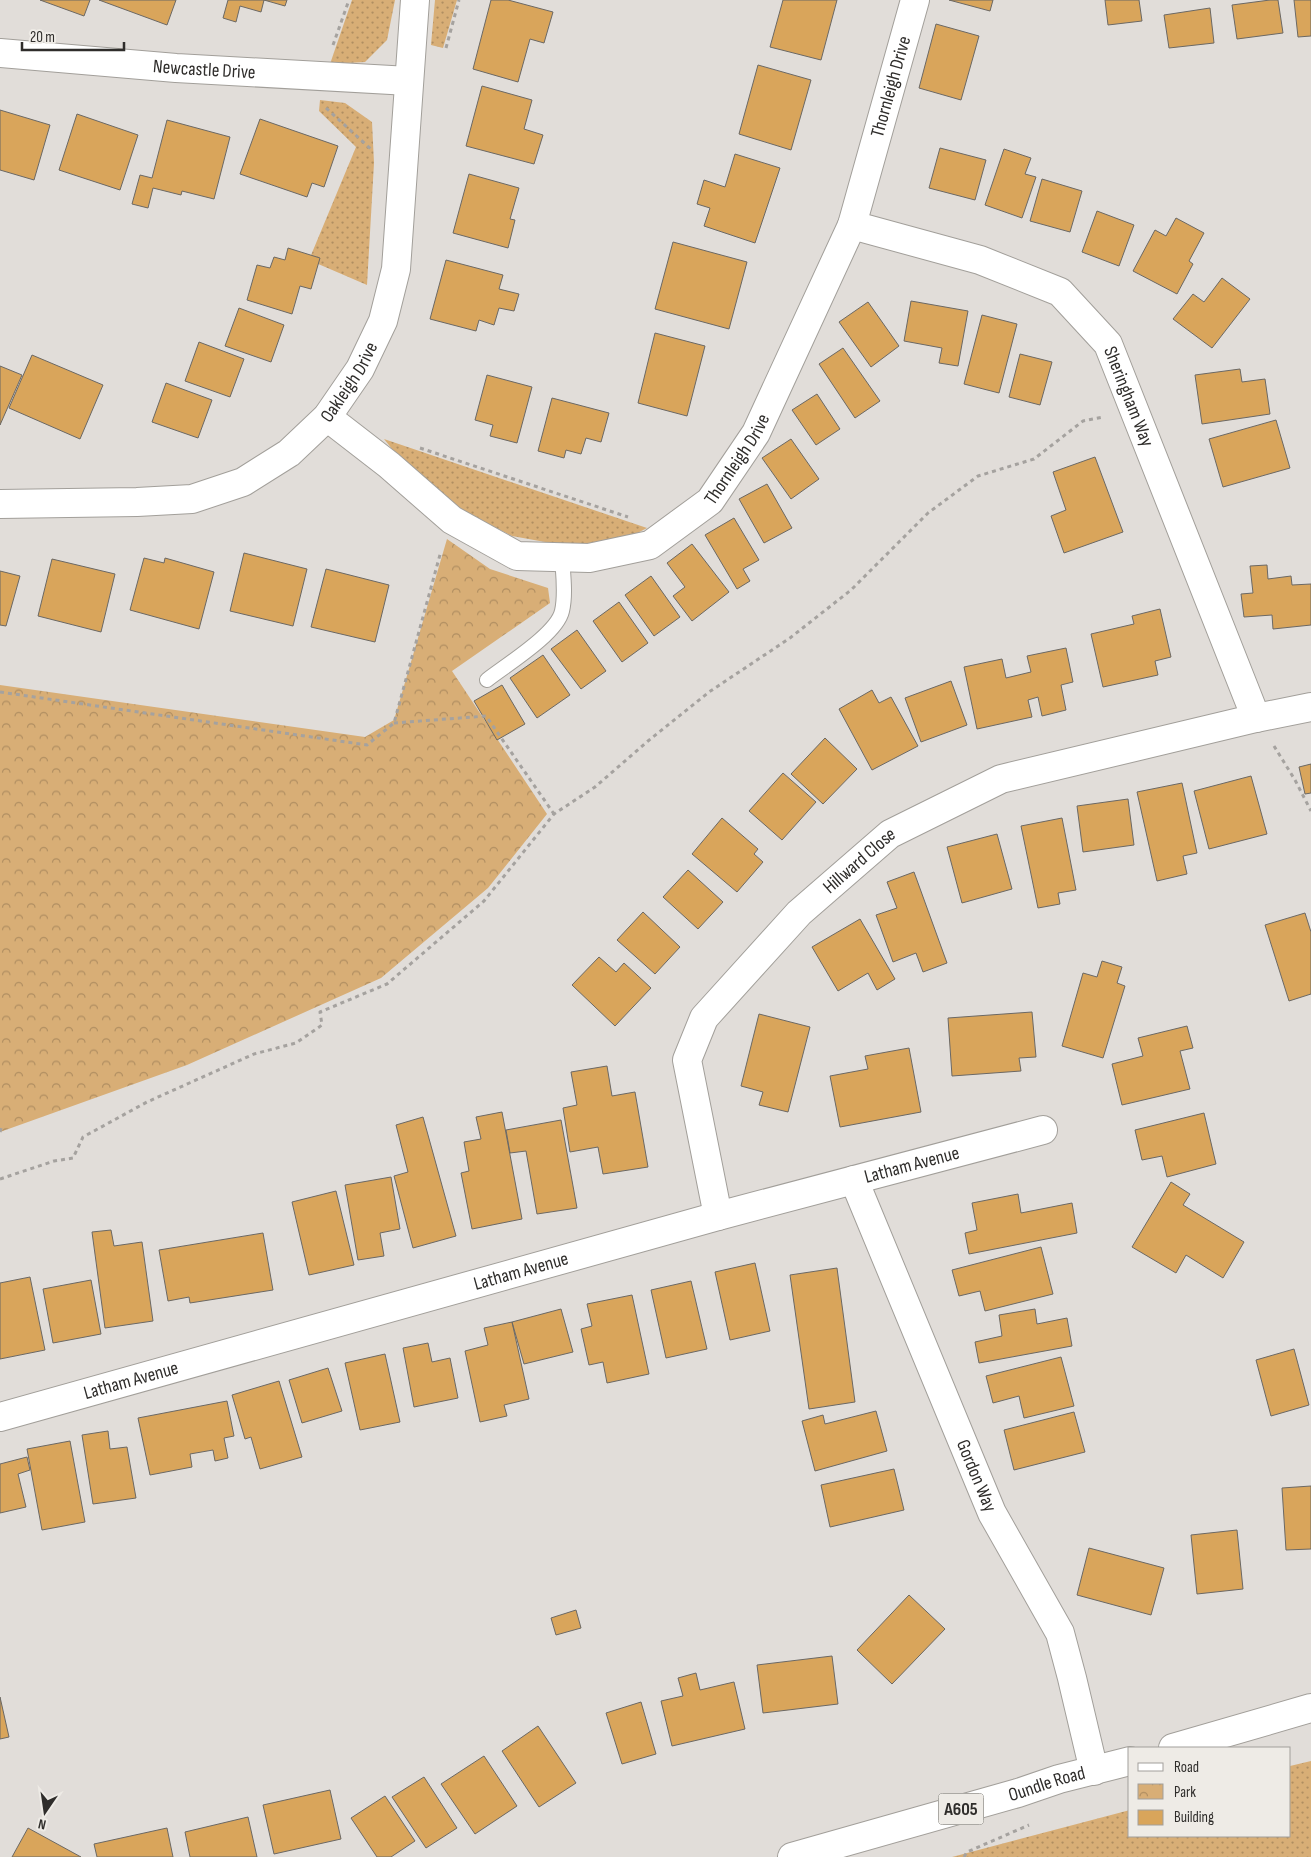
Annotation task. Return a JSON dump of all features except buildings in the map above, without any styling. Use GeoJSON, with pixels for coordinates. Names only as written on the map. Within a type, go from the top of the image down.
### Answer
{"type":"FeatureCollection","features":[{"type":"Feature","properties":{"kind":"street","name":"Oakleigh Drive"},"geometry":{"type":"LineString","coordinates":[[0,504],[137,502],[192,499],[243,482],[289,453],[327,417],[360,369],[383,321],[396,269],[415,0]]}},
{"type":"Feature","properties":{"kind":"street","name":"Thornleigh Drive"},"geometry":{"type":"LineString","coordinates":[[327,417],[389,465],[452,520],[517,556],[589,558],[650,545],[710,501],[756,432],[852,225],[915,0]]}},
{"type":"Feature","properties":{"kind":"street","name":"Newcastle Drive"},"geometry":{"type":"LineString","coordinates":[[0,53],[176,68],[409,81]]}},
{"type":"Feature","properties":{"kind":"street","name":"Sheringham Way"},"geometry":{"type":"LineString","coordinates":[[852,225],[980,260],[1060,292],[1108,344],[1256,718]]}},
{"type":"Feature","properties":{"kind":"street","name":"Hillward Close"},"geometry":{"type":"LineString","coordinates":[[718,1216],[687,1060],[704,1018],[798,913],[890,834],[1001,779],[1311,706]]}},
{"type":"Feature","properties":{"kind":"street","name":"Latham Avenue"},"geometry":{"type":"LineString","coordinates":[[0,1417],[718,1216],[1043,1130]]}},
{"type":"Feature","properties":{"kind":"street","name":"Gordon Way"},"geometry":{"type":"LineString","coordinates":[[854,1180],[992,1513],[1060,1633],[1094,1771]]}},
{"type":"Feature","properties":{"kind":"street"},"geometry":{"type":"LineString","coordinates":[[1176,1747],[1311,1708]]}},
{"type":"Feature","properties":{"kind":"street","name":"Oundle Road"},"geometry":{"type":"LineString","coordinates":[[792,1857],[1018,1793],[1059,1779],[1128,1762]]}},
{"type":"Feature","properties":{"kind":"lane"},"geometry":{"type":"LineString","coordinates":[[487,680],[537,642],[558,622],[562,611],[564,595],[562,557]]}},
{"type":"Feature","properties":{"kind":"path"},"geometry":{"type":"LineString","coordinates":[[0,1179],[54,1161],[73,1158],[82,1137],[147,1102],[254,1054],[296,1043],[322,1026],[320,1012],[388,984],[484,901],[554,814],[594,787],[709,692],[796,633],[851,590],[928,513],[978,476],[1034,459],[1083,421],[1107,416]]}},
{"type":"Feature","properties":{"kind":"path"},"geometry":{"type":"LineString","coordinates":[[413,445],[669,530]]}},
{"type":"Feature","properties":{"kind":"path"},"geometry":{"type":"LineString","coordinates":[[394,724],[443,545]]}},
{"type":"Feature","properties":{"kind":"path"},"geometry":{"type":"LineString","coordinates":[[0,692],[367,745],[394,724],[486,716],[554,814]]}},
{"type":"Feature","properties":{"kind":"path"},"geometry":{"type":"LineString","coordinates":[[1256,718],[1295,780],[1311,811]]}},
{"type":"Feature","properties":{"kind":"path"},"geometry":{"type":"LineString","coordinates":[[0,1132],[2,1125]]}},
{"type":"Feature","properties":{"kind":"path"},"geometry":{"type":"LineString","coordinates":[[964,1857],[966,1852],[1037,1822]]}},
{"type":"Feature","properties":{"kind":"green space"},"geometry":{"type":"Polygon","coordinates":[[[352,0],[395,0],[387,40],[365,62],[330,64],[352,0]]]}},
{"type":"Feature","properties":{"kind":"green space"},"geometry":{"type":"Polygon","coordinates":[[[435,0],[457,0],[443,48],[431,45],[435,0]]]}},
{"type":"Feature","properties":{"kind":"green space"},"geometry":{"type":"Polygon","coordinates":[[[320,100],[345,103],[372,122],[374,163],[367,285],[309,260],[356,147],[319,111],[320,100]]]}},
{"type":"Feature","properties":{"kind":"green space"},"geometry":{"type":"Polygon","coordinates":[[[384,439],[647,528],[620,542],[592,545],[545,542],[512,536],[458,508],[405,465],[384,439]]]}},
{"type":"Feature","properties":{"kind":"green space"},"geometry":{"type":"Polygon","coordinates":[[[447,539],[490,569],[548,588],[550,603],[452,671],[547,814],[488,888],[381,978],[187,1065],[0,1132],[0,685],[365,737],[394,720],[447,539]]]}},
{"type":"Feature","properties":{"kind":"green space"},"geometry":{"type":"Polygon","coordinates":[[[1311,1761],[1311,1857],[952,1857],[1128,1811],[1128,1837],[1291,1837],[1291,1766],[1311,1761]]]}}]}
